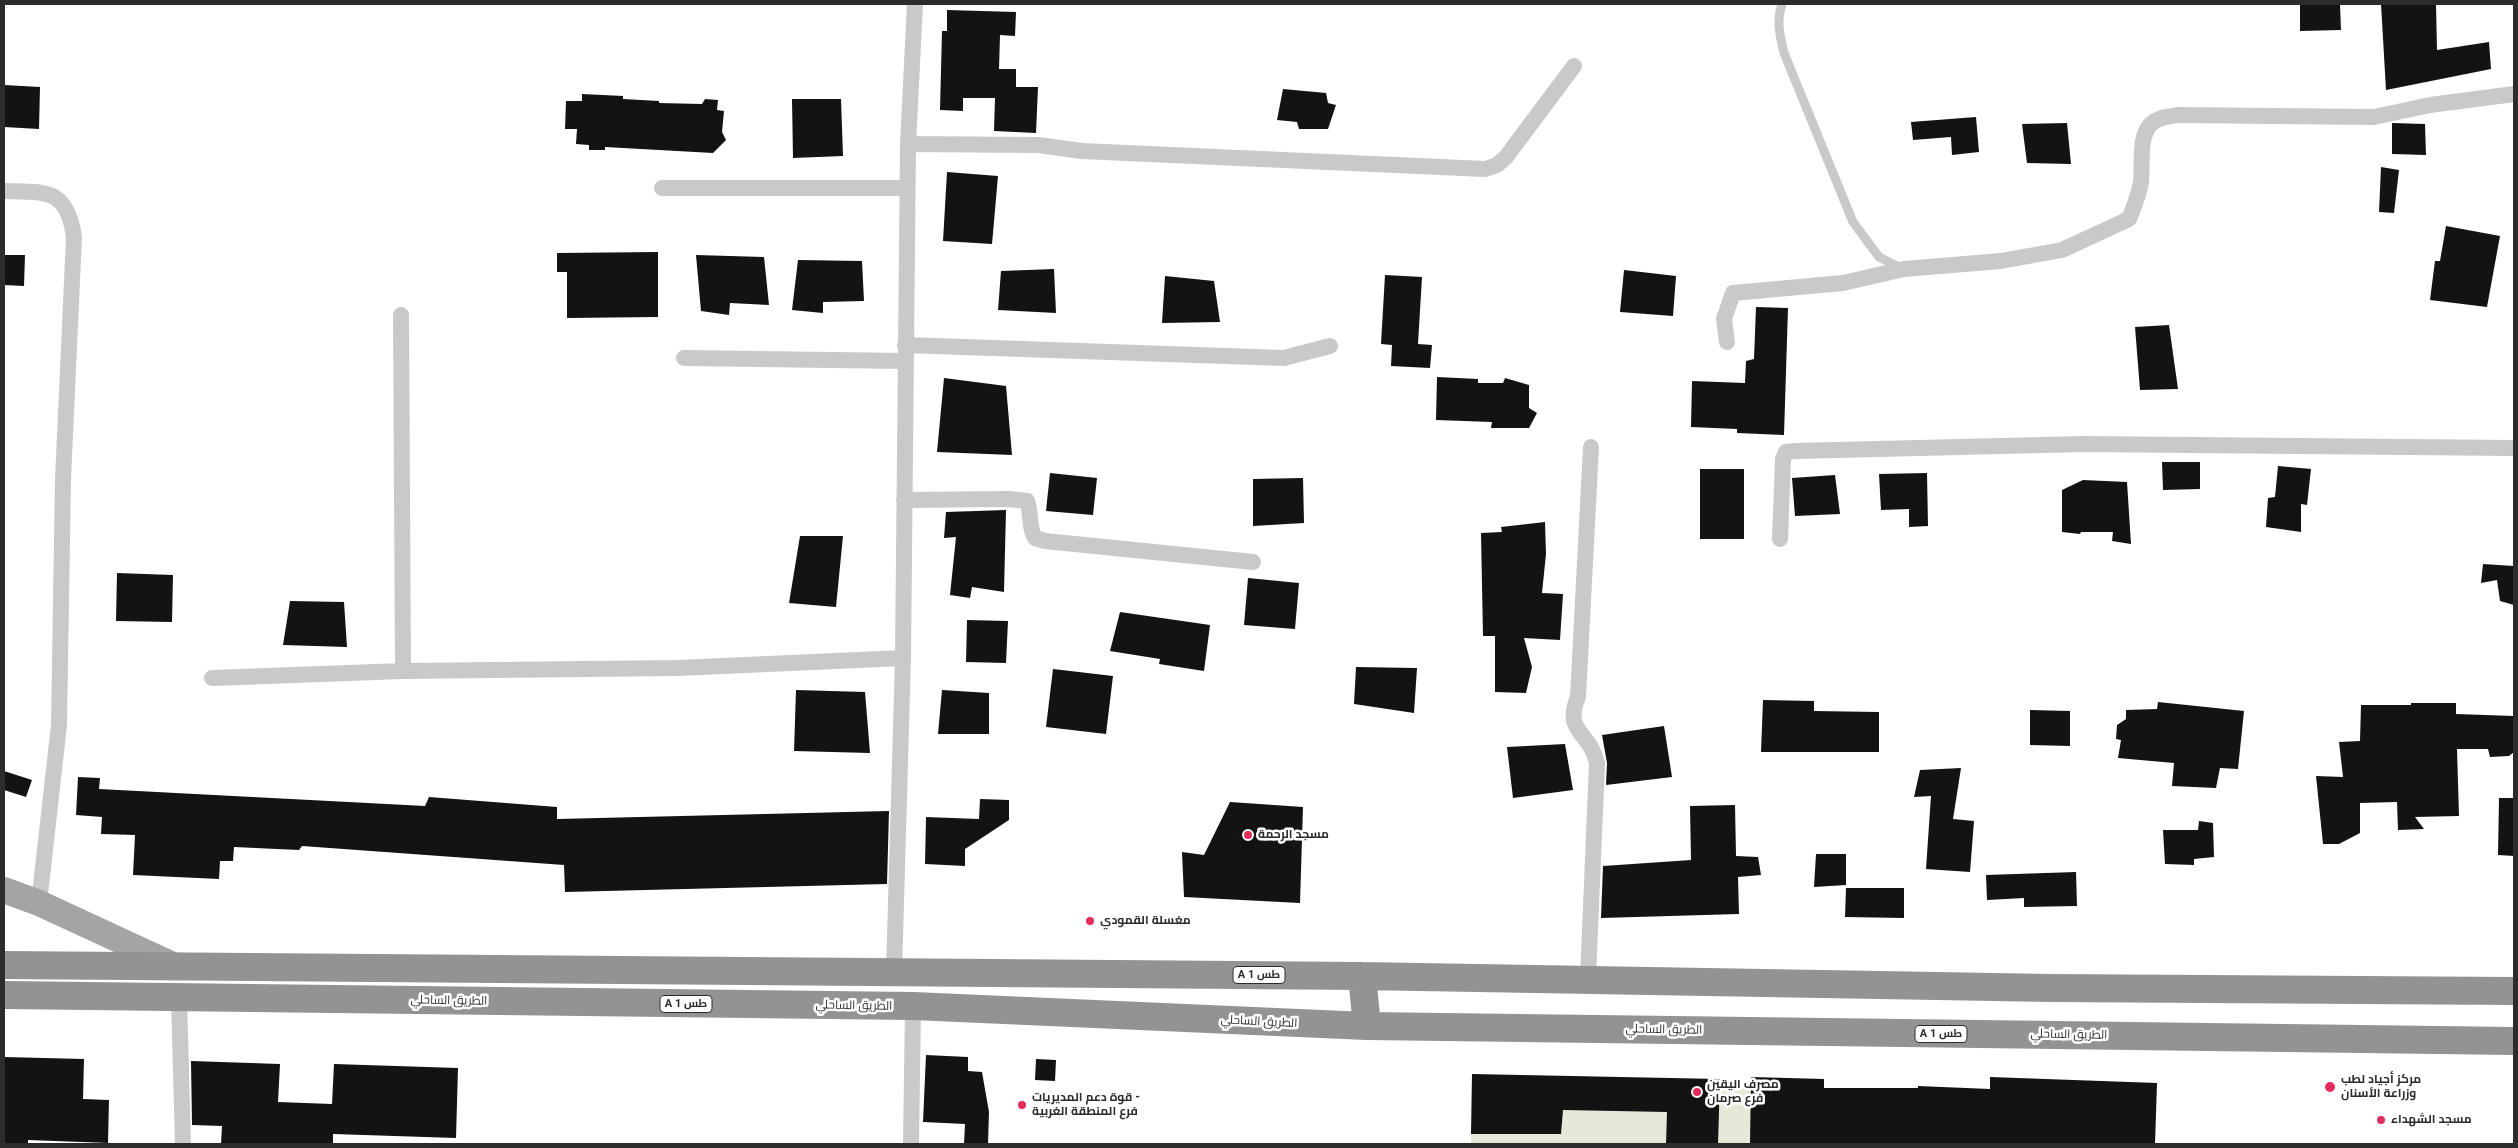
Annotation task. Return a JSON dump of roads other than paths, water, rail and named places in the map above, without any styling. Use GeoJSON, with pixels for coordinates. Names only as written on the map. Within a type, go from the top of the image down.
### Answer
{"type":"FeatureCollection","features":[{"type":"Feature","properties":{"kind":"highway","name":"A 1 طس"},"geometry":{"type":"LineString","coordinates":[[4,965],[174,964],[1588,978],[2051,988],[2514,991]]}},
{"type":"Feature","properties":{"kind":"highway"},"geometry":{"type":"LineString","coordinates":[[1362,976],[1367,1026]]}},
{"type":"Feature","properties":{"kind":"highway","name":"الطريق الساحلي"},"geometry":{"type":"LineString","coordinates":[[4,995],[913,1006],[1367,1026],[2514,1041]]}},
{"type":"Feature","properties":{"kind":"main road"},"geometry":{"type":"LineString","coordinates":[[4,890],[38,903],[174,964]]}},
{"type":"Feature","properties":{"kind":"street"},"geometry":{"type":"LineString","coordinates":[[894,972],[904,658],[907,188],[915,4]]}},
{"type":"Feature","properties":{"kind":"street"},"geometry":{"type":"LineString","coordinates":[[908,144],[1038,145],[1082,151],[1485,169],[1497,165],[1506,157],[1574,66]]}},
{"type":"Feature","properties":{"kind":"street"},"geometry":{"type":"LineString","coordinates":[[1727,342],[1724,318],[1733,293],[1843,283],[1904,269],[2001,261],[2062,250],[2129,219],[2136,203],[2140,183],[2144,137],[2151,124],[2160,118],[2177,115],[2374,118],[2430,105],[2514,94]]}},
{"type":"Feature","properties":{"kind":"street"},"geometry":{"type":"LineString","coordinates":[[662,188],[907,188]]}},
{"type":"Feature","properties":{"kind":"street"},"geometry":{"type":"LineString","coordinates":[[4,191],[41,192],[54,197],[71,215],[74,237],[63,479],[59,725],[38,903]]}},
{"type":"Feature","properties":{"kind":"street"},"geometry":{"type":"LineString","coordinates":[[401,315],[403,672]]}},
{"type":"Feature","properties":{"kind":"street"},"geometry":{"type":"LineString","coordinates":[[684,358],[905,353],[1284,358],[1330,346]]}},
{"type":"Feature","properties":{"kind":"street"},"geometry":{"type":"LineString","coordinates":[[1780,539],[1783,459],[1786,452],[2082,444],[2514,448]]}},
{"type":"Feature","properties":{"kind":"street"},"geometry":{"type":"LineString","coordinates":[[1588,978],[1597,763],[1594,749],[1574,722],[1572,714],[1578,696],[1591,447]]}},
{"type":"Feature","properties":{"kind":"street"},"geometry":{"type":"LineString","coordinates":[[904,500],[1009,499],[1027,501],[1031,511],[1030,530],[1035,538],[1045,541],[1253,562]]}},
{"type":"Feature","properties":{"kind":"street"},"geometry":{"type":"LineString","coordinates":[[212,678],[403,672],[677,668],[904,658]]}},
{"type":"Feature","properties":{"kind":"street"},"geometry":{"type":"LineString","coordinates":[[180,998],[183,1144]]}},
{"type":"Feature","properties":{"kind":"street"},"geometry":{"type":"LineString","coordinates":[[911,1144],[913,1006]]}},
{"type":"Feature","properties":{"kind":"lane"},"geometry":{"type":"LineString","coordinates":[[1782,4],[1778,14],[1778,31],[1784,53],[1853,222],[1879,257],[1904,269]]}},
{"type":"Feature","properties":{"kind":"place","name":"مسجد الرحمة"},"geometry":{"type":"Point","coordinates":[1248,835]}},
{"type":"Feature","properties":{"kind":"place","name":"مغسلة القمودي"},"geometry":{"type":"Point","coordinates":[1090,921]}},
{"type":"Feature","properties":{"kind":"place","name":"مركز أجياد لطب وزراعة الأسنان"},"geometry":{"type":"Point","coordinates":[2330,1087]}},
{"type":"Feature","properties":{"kind":"place","name":"مصرف اليقين فرع صرمان"},"geometry":{"type":"Point","coordinates":[1697,1092]}},
{"type":"Feature","properties":{"kind":"place","name":"قوة دعم المديريات - فرع المنطقة الغربية"},"geometry":{"type":"Point","coordinates":[1022,1105]}},
{"type":"Feature","properties":{"kind":"place","name":"مسجد الشهداء"},"geometry":{"type":"Point","coordinates":[2381,1120]}}]}
